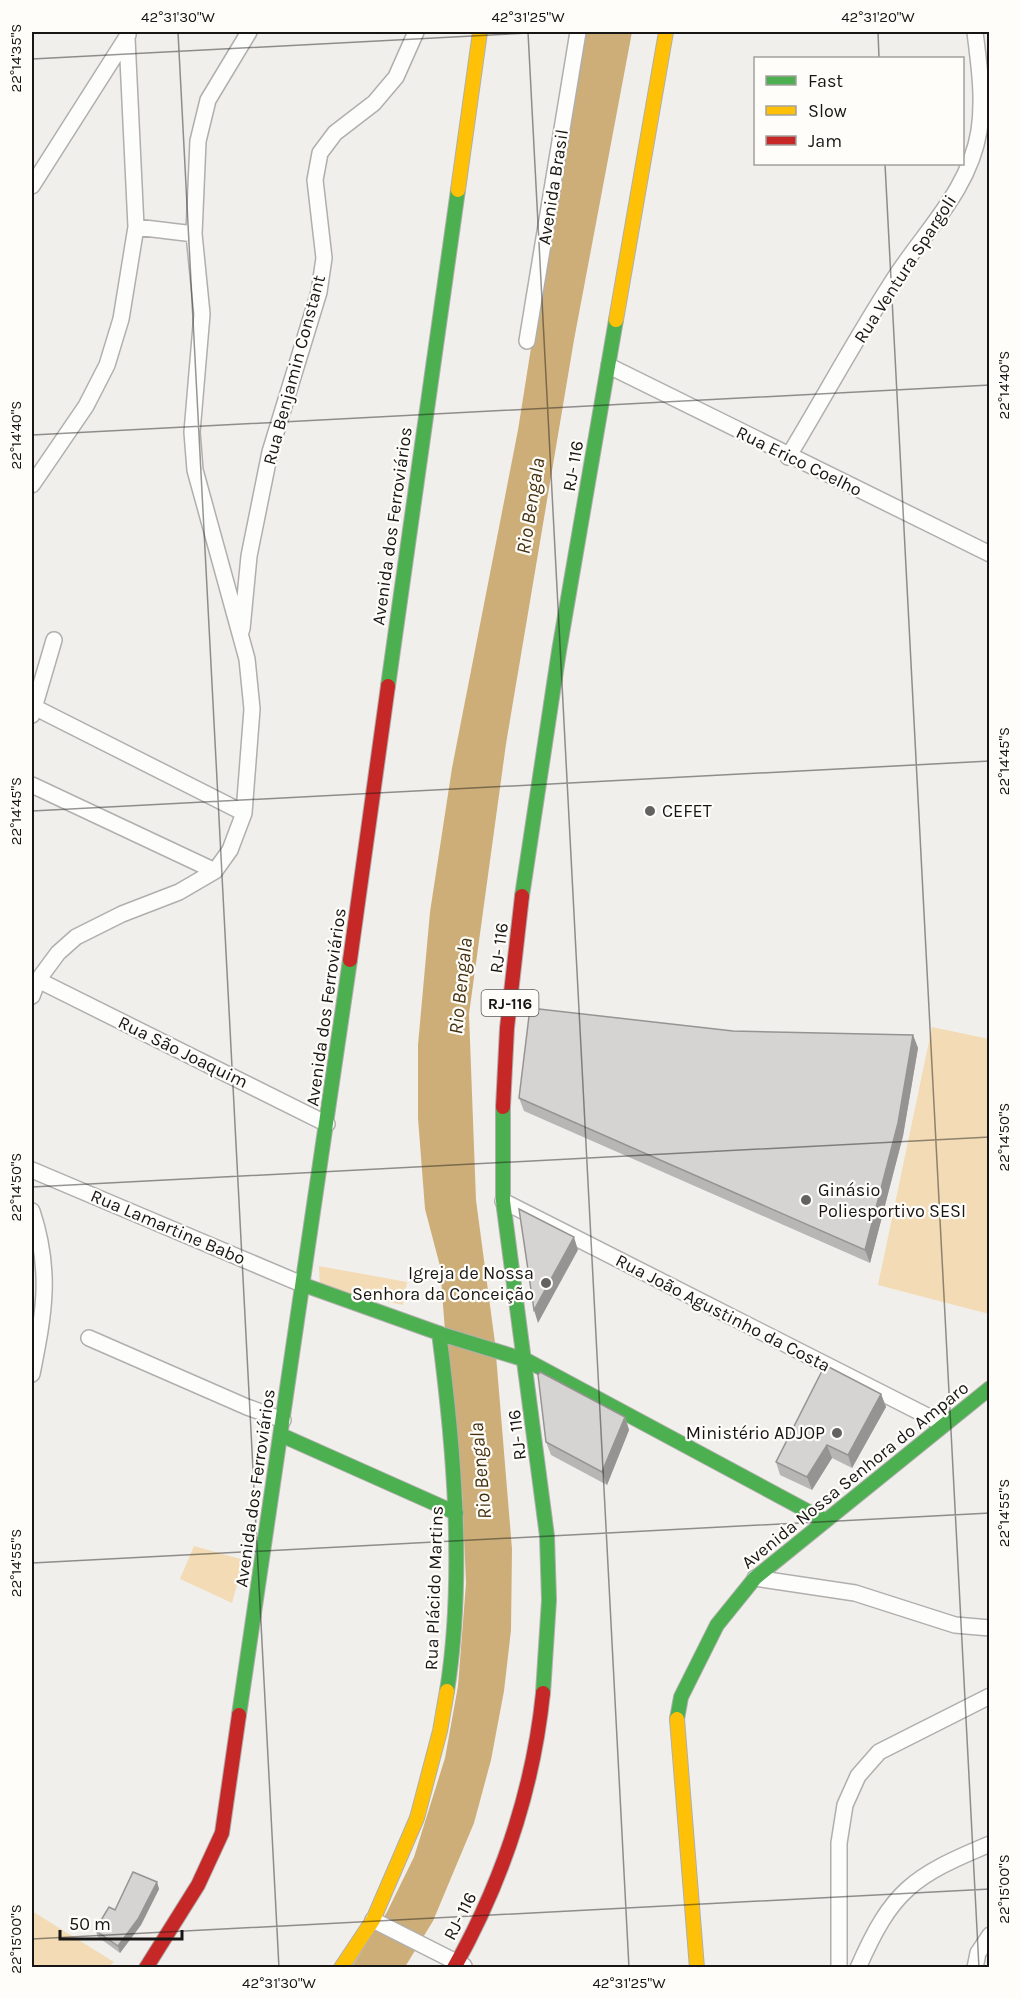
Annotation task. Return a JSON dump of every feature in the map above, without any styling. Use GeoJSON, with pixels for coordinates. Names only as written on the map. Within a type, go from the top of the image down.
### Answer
{"type":"FeatureCollection","features":[{"type":"Feature","properties":{"kind":"main road","name":"Avenida dos Ferroviários"},"geometry":{"type":"LineString","coordinates":[[146,1968],[208,1867],[222,1831],[304,1285],[480,32]]}},
{"type":"Feature","properties":{"kind":"main road","name":"RJ- 116"},"geometry":{"type":"LineString","coordinates":[[459,1966],[496,1885],[521,1817],[540,1717],[547,1633],[548,1548],[526,1360],[503,1201],[501,1148],[504,1083],[510,1005],[530,836],[568,599],[666,32]]}},
{"type":"Feature","properties":{"kind":"main road"},"geometry":{"type":"LineString","coordinates":[[304,1285],[442,1334],[526,1360],[824,1520]]}},
{"type":"Feature","properties":{"kind":"main road","name":"Rua Plácido Martins"},"geometry":{"type":"LineString","coordinates":[[341,1968],[376,1921],[417,1818],[440,1731],[452,1658],[456,1513],[442,1334]]}},
{"type":"Feature","properties":{"kind":"main road","name":"Avenida Nossa Senhora do Amparo"},"geometry":{"type":"LineString","coordinates":[[697,1968],[676,1741],[677,1710],[717,1624],[755,1578],[990,1388]]}},
{"type":"Feature","properties":{"kind":"main road"},"geometry":{"type":"LineString","coordinates":[[282,1428],[456,1513]]}},
{"type":"Feature","properties":{"kind":"street","name":"Rua Benjamin Constant"},"geometry":{"type":"LineString","coordinates":[[32,996],[38,980],[58,953],[76,937],[122,914],[179,892],[215,871],[230,850],[244,813],[252,709],[247,659],[221,573],[195,470],[192,432],[202,314],[194,234],[198,141],[208,100],[249,32]]}},
{"type":"Feature","properties":{"kind":"street","name":"Rua Benjamin Constant"},"geometry":{"type":"LineString","coordinates":[[241,636],[249,556],[270,452],[319,292],[324,258],[315,180],[320,153],[335,133],[374,103],[396,77],[416,32]]}},
{"type":"Feature","properties":{"kind":"street","name":"Avenida Brasil"},"geometry":{"type":"LineString","coordinates":[[527,341],[578,32]]}},
{"type":"Feature","properties":{"kind":"street","name":"Rua Ventura Spargoli"},"geometry":{"type":"LineString","coordinates":[[788,457],[899,272],[942,216],[966,172],[979,133],[980,122],[982,89],[975,32]]}},
{"type":"Feature","properties":{"kind":"street"},"geometry":{"type":"LineString","coordinates":[[32,186],[128,35]]}},
{"type":"Feature","properties":{"kind":"street"},"geometry":{"type":"LineString","coordinates":[[32,485],[86,406],[107,365],[121,319],[136,227],[128,35]]}},
{"type":"Feature","properties":{"kind":"street"},"geometry":{"type":"LineString","coordinates":[[136,227],[194,234]]}},
{"type":"Feature","properties":{"kind":"street","name":"Rua Erico Coelho"},"geometry":{"type":"LineString","coordinates":[[609,366],[788,457],[990,554]]}},
{"type":"Feature","properties":{"kind":"street"},"geometry":{"type":"LineString","coordinates":[[54,640],[33,711],[244,813]]}},
{"type":"Feature","properties":{"kind":"street"},"geometry":{"type":"LineString","coordinates":[[32,785],[215,871]]}},
{"type":"Feature","properties":{"kind":"street","name":"Rua São Joaquim"},"geometry":{"type":"LineString","coordinates":[[38,980],[327,1124]]}},
{"type":"Feature","properties":{"kind":"street","name":"Rua Lamartine Babo"},"geometry":{"type":"LineString","coordinates":[[32,1170],[304,1285]]}},
{"type":"Feature","properties":{"kind":"street","name":"Rua João Agustinho da Costa"},"geometry":{"type":"LineString","coordinates":[[503,1201],[943,1424]]}},
{"type":"Feature","properties":{"kind":"street"},"geometry":{"type":"LineString","coordinates":[[32,1374],[43,1318],[46,1285],[33,1217]]}},
{"type":"Feature","properties":{"kind":"street"},"geometry":{"type":"LineString","coordinates":[[89,1338],[248,1407],[282,1428]]}},
{"type":"Feature","properties":{"kind":"street"},"geometry":{"type":"LineString","coordinates":[[755,1578],[855,1593],[955,1625],[990,1628]]}},
{"type":"Feature","properties":{"kind":"street"},"geometry":{"type":"LineString","coordinates":[[839,1968],[839,1843],[845,1805],[858,1776],[879,1752],[990,1696]]}},
{"type":"Feature","properties":{"kind":"street"},"geometry":{"type":"LineString","coordinates":[[858,1968],[889,1907],[914,1881],[944,1863],[990,1844]]}},
{"type":"Feature","properties":{"kind":"street"},"geometry":{"type":"LineString","coordinates":[[376,1921],[459,1966]]}},
{"type":"Feature","properties":{"kind":"street"},"geometry":{"type":"LineString","coordinates":[[975,1968],[978,1953],[990,1935]]}},
{"type":"Feature","properties":{"kind":"shaded area"},"geometry":{"type":"Polygon","coordinates":[[[932,1027],[989,1039],[989,1314],[878,1285],[932,1027]]]}},
{"type":"Feature","properties":{"kind":"shaded area"},"geometry":{"type":"Polygon","coordinates":[[[319,1266],[407,1282],[403,1305],[320,1288],[319,1266]]]}},
{"type":"Feature","properties":{"kind":"shaded area"},"geometry":{"type":"Polygon","coordinates":[[[194,1546],[244,1560],[232,1603],[180,1579],[194,1546]]]}},
{"type":"Feature","properties":{"kind":"shaded area"},"geometry":{"type":"Polygon","coordinates":[[[32,1911],[114,1962],[108,1967],[32,1967],[32,1911]]]}},
{"type":"Feature","properties":{"kind":"water","name":"Rio Bengala"},"geometry":{"type":"Polygon","coordinates":[[[581,32],[632,32],[574,340],[506,744],[469,1014],[476,1200],[495,1343],[512,1549],[511,1630],[504,1691],[491,1760],[474,1823],[433,1921],[405,1967],[351,1968],[387,1912],[414,1857],[445,1758],[458,1686],[466,1583],[462,1489],[450,1396],[440,1266],[425,1209],[418,1118],[418,1045],[430,912],[452,768],[518,430],[581,32]]]}},
{"type":"Feature","properties":{"kind":"building","name":"Ginásio Poliesportivo SESI"},"geometry":{"type":"Polygon","coordinates":[[[530,1008],[733,1031],[913,1035],[898,1123],[865,1250],[519,1098],[530,1008]]]}},
{"type":"Feature","properties":{"kind":"building","name":"Igreja de Nossa Senhora da Conceição"},"geometry":{"type":"Polygon","coordinates":[[[519,1209],[574,1237],[534,1310],[519,1209]]]}},
{"type":"Feature","properties":{"kind":"building","name":"Ministério ADJOP"},"geometry":{"type":"Polygon","coordinates":[[[825,1365],[881,1394],[848,1455],[827,1445],[807,1477],[776,1462],[825,1365]]]}},
{"type":"Feature","properties":{"kind":"building"},"geometry":{"type":"Polygon","coordinates":[[[540,1372],[625,1417],[602,1472],[546,1442],[538,1375],[540,1372]]]}},
{"type":"Feature","properties":{"kind":"building"},"geometry":{"type":"Polygon","coordinates":[[[133,1872],[157,1882],[138,1919],[118,1946],[95,1930],[109,1907],[115,1910],[133,1872]]]}},
{"type":"Feature","properties":{"kind":"traffic: fast"},"geometry":{"type":"LineString","coordinates":[[388,686],[458,190]]}},
{"type":"Feature","properties":{"kind":"traffic: fast"},"geometry":{"type":"LineString","coordinates":[[522,896],[559,651],[616,320]]}},
{"type":"Feature","properties":{"kind":"traffic: fast"},"geometry":{"type":"LineString","coordinates":[[239,1715],[350,960]]}},
{"type":"Feature","properties":{"kind":"traffic: fast"},"geometry":{"type":"LineString","coordinates":[[503,1107],[503,1201],[547,1536],[549,1600],[543,1693]]}},
{"type":"Feature","properties":{"kind":"traffic: fast"},"geometry":{"type":"LineString","coordinates":[[304,1285],[444,1335],[526,1360],[824,1520]]}},
{"type":"Feature","properties":{"kind":"traffic: fast"},"geometry":{"type":"LineString","coordinates":[[439,1333],[449,1421],[455,1512],[455,1603],[447,1691]]}},
{"type":"Feature","properties":{"kind":"traffic: fast"},"geometry":{"type":"LineString","coordinates":[[677,1719],[681,1697],[717,1625],[755,1578],[990,1388]]}},
{"type":"Feature","properties":{"kind":"traffic: fast"},"geometry":{"type":"LineString","coordinates":[[281,1435],[456,1513]]}},
{"type":"Feature","properties":{"kind":"traffic: slow"},"geometry":{"type":"LineString","coordinates":[[458,190],[480,32]]}},
{"type":"Feature","properties":{"kind":"traffic: slow"},"geometry":{"type":"LineString","coordinates":[[616,320],[666,32]]}},
{"type":"Feature","properties":{"kind":"traffic: slow"},"geometry":{"type":"LineString","coordinates":[[341,1968],[373,1920],[417,1818],[440,1731],[447,1691]]}},
{"type":"Feature","properties":{"kind":"traffic: slow"},"geometry":{"type":"LineString","coordinates":[[677,1719],[697,1968]]}},
{"type":"Feature","properties":{"kind":"traffic: jam"},"geometry":{"type":"LineString","coordinates":[[350,960],[388,686]]}},
{"type":"Feature","properties":{"kind":"traffic: jam"},"geometry":{"type":"LineString","coordinates":[[503,1107],[507,1028],[522,896]]}},
{"type":"Feature","properties":{"kind":"traffic: jam"},"geometry":{"type":"LineString","coordinates":[[454,1968],[487,1903],[513,1835],[532,1765],[543,1693]]}},
{"type":"Feature","properties":{"kind":"traffic: jam"},"geometry":{"type":"LineString","coordinates":[[146,1968],[198,1885],[222,1833],[239,1715]]}},
{"type":"Feature","properties":{"kind":"place","name":"CEFET"},"geometry":{"type":"Point","coordinates":[650,811]}},
{"type":"Feature","properties":{"kind":"place","name":"Ginásio Poliesportivo SESI"},"geometry":{"type":"Point","coordinates":[806,1200]}},
{"type":"Feature","properties":{"kind":"place","name":"Igreja de Nossa Senhora da Conceição"},"geometry":{"type":"Point","coordinates":[546,1283]}},
{"type":"Feature","properties":{"kind":"place","name":"Ministério ADJOP"},"geometry":{"type":"Point","coordinates":[837,1433]}}]}
